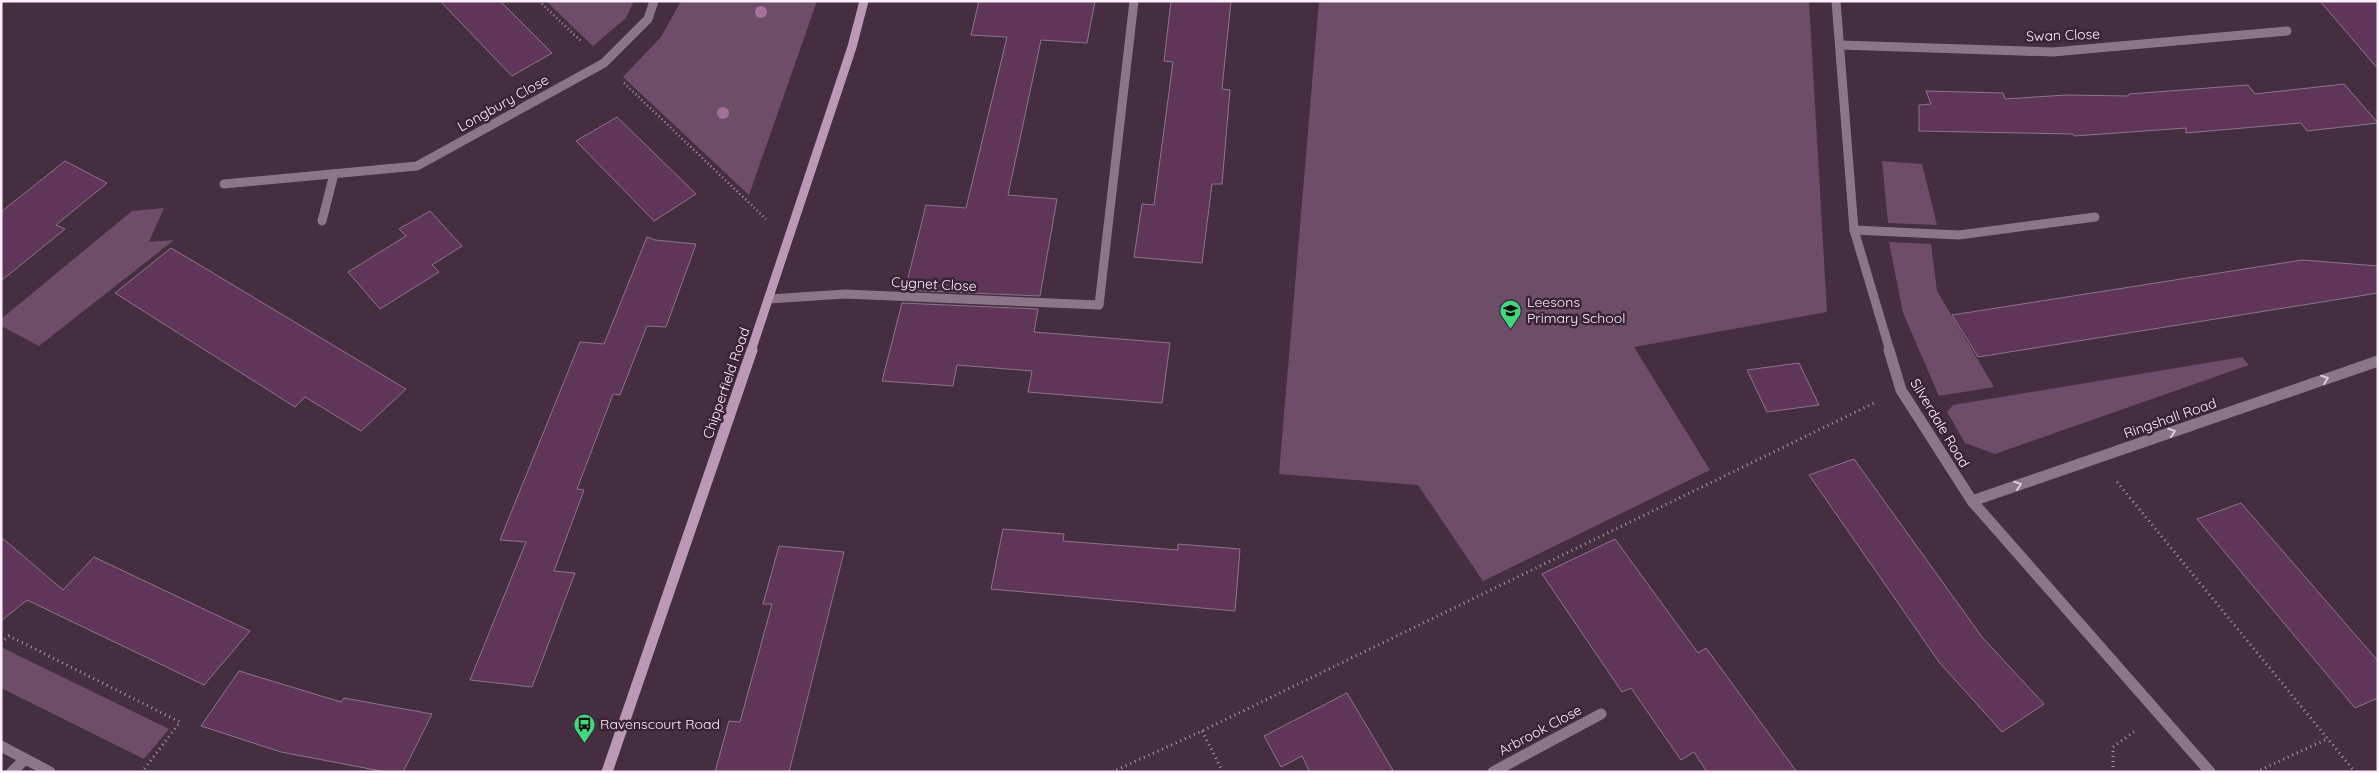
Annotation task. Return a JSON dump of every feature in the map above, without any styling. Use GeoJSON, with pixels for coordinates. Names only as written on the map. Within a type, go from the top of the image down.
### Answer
{"type":"FeatureCollection","features":[{"type":"Feature","properties":{"kind":"street","name":"Longbury Close"},"geometry":{"type":"LineString","coordinates":[[224,184],[417,166],[604,63],[648,19],[654,1]]}},
{"type":"Feature","properties":{"kind":"street","name":"Chipperfield Road"},"geometry":{"type":"LineString","coordinates":[[607,772],[769,299],[852,47],[864,1]]}},
{"type":"Feature","properties":{"kind":"street","name":"Cygnet Close"},"geometry":{"type":"LineString","coordinates":[[769,299],[845,294],[1099,305],[1134,1]]}},
{"type":"Feature","properties":{"kind":"street","name":"Silverdale Road"},"geometry":{"type":"LineString","coordinates":[[1836,1],[1854,230],[1901,390],[1972,502],[2210,772]]}},
{"type":"Feature","properties":{"kind":"street","name":"Swan Close"},"geometry":{"type":"LineString","coordinates":[[1840,45],[2053,52],[2287,32]]}},
{"type":"Feature","properties":{"kind":"street"},"geometry":{"type":"LineString","coordinates":[[322,221],[334,174]]}},
{"type":"Feature","properties":{"kind":"street"},"geometry":{"type":"LineString","coordinates":[[1854,230],[1959,235],[2094,217]]}},
{"type":"Feature","properties":{"kind":"street","name":"Ringshall Road"},"geometry":{"type":"LineString","coordinates":[[1972,502],[2378,361]]}},
{"type":"Feature","properties":{"kind":"street","name":"Arbrook Close"},"geometry":{"type":"LineString","coordinates":[[1493,772],[1601,714]]}},
{"type":"Feature","properties":{"kind":"street"},"geometry":{"type":"LineString","coordinates":[[1,746],[24,760],[50,772]]}},
{"type":"Feature","properties":{"kind":"street"},"geometry":{"type":"LineString","coordinates":[[12,772],[24,760]]}},
{"type":"Feature","properties":{"kind":"path"},"geometry":{"type":"LineString","coordinates":[[539,1],[788,240]]}},
{"type":"Feature","properties":{"kind":"path"},"geometry":{"type":"LineString","coordinates":[[1112,772],[1202,731],[1901,390]]}},
{"type":"Feature","properties":{"kind":"path"},"geometry":{"type":"LineString","coordinates":[[2098,458],[2355,772]]}},
{"type":"Feature","properties":{"kind":"path"},"geometry":{"type":"LineString","coordinates":[[1,643],[9,636],[180,722],[142,772]]}},
{"type":"Feature","properties":{"kind":"path"},"geometry":{"type":"LineString","coordinates":[[2113,772],[2113,747],[2158,713]]}},
{"type":"Feature","properties":{"kind":"path"},"geometry":{"type":"LineString","coordinates":[[1202,731],[1223,772]]}},
{"type":"Feature","properties":{"kind":"path"},"geometry":{"type":"LineString","coordinates":[[2256,772],[2328,738]]}},
{"type":"Feature","properties":{"kind":"shaded area"},"geometry":{"type":"Polygon","coordinates":[[[546,1],[634,1],[626,18],[593,46],[546,1]]]}},
{"type":"Feature","properties":{"kind":"shaded area"},"geometry":{"type":"Polygon","coordinates":[[[681,1],[817,1],[749,195],[623,77],[661,37],[681,1]]]}},
{"type":"Feature","properties":{"kind":"shaded area","name":"Leesons Primary School"},"geometry":{"type":"Polygon","coordinates":[[[1319,1],[1809,1],[1827,312],[1634,347],[1710,470],[1483,581],[1418,485],[1279,474],[1319,1]]]}},
{"type":"Feature","properties":{"kind":"shaded area"},"geometry":{"type":"Polygon","coordinates":[[[1882,161],[1922,164],[1937,225],[1888,223],[1882,161]]]}},
{"type":"Feature","properties":{"kind":"shaded area"},"geometry":{"type":"Polygon","coordinates":[[[164,208],[149,242],[174,240],[39,346],[1,326],[1,319],[132,211],[164,208]]]}},
{"type":"Feature","properties":{"kind":"shaded area"},"geometry":{"type":"Polygon","coordinates":[[[1889,242],[1931,244],[1937,291],[1994,387],[1939,396],[1903,313],[1889,242]]]}},
{"type":"Feature","properties":{"kind":"shaded area"},"geometry":{"type":"Polygon","coordinates":[[[2242,357],[2249,365],[1995,454],[1965,443],[1947,412],[1953,405],[2242,357]]]}},
{"type":"Feature","properties":{"kind":"shaded area"},"geometry":{"type":"Polygon","coordinates":[[[3,648],[169,729],[144,759],[1,688],[1,651],[3,648]]]}},
{"type":"Feature","properties":{"kind":"building"},"geometry":{"type":"Polygon","coordinates":[[[440,1],[500,1],[552,53],[512,76],[440,1]]]}},
{"type":"Feature","properties":{"kind":"building"},"geometry":{"type":"Polygon","coordinates":[[[979,1],[1095,1],[1087,43],[1041,40],[1008,195],[1057,199],[1040,296],[905,290],[926,205],[966,208],[1007,37],[971,35],[979,1]]]}},
{"type":"Feature","properties":{"kind":"building"},"geometry":{"type":"Polygon","coordinates":[[[1171,1],[1231,1],[1222,89],[1230,90],[1222,184],[1212,184],[1202,263],[1134,257],[1142,204],[1154,205],[1173,62],[1164,61],[1171,1]]]}},
{"type":"Feature","properties":{"kind":"building"},"geometry":{"type":"Polygon","coordinates":[[[2320,1],[2378,1],[2378,69],[2320,1]]]}},
{"type":"Feature","properties":{"kind":"building"},"geometry":{"type":"Polygon","coordinates":[[[2344,84],[2378,123],[2307,131],[2301,123],[2186,133],[2186,128],[2074,136],[2073,134],[1919,131],[1919,105],[1931,104],[1926,91],[2003,93],[2005,99],[2066,95],[2128,96],[2129,94],[2248,85],[2255,94],[2344,84]]]}},
{"type":"Feature","properties":{"kind":"building"},"geometry":{"type":"Polygon","coordinates":[[[617,117],[696,194],[654,221],[576,141],[617,117]]]}},
{"type":"Feature","properties":{"kind":"building"},"geometry":{"type":"Polygon","coordinates":[[[65,161],[107,183],[56,225],[65,229],[1,281],[1,212],[65,161]]]}},
{"type":"Feature","properties":{"kind":"building"},"geometry":{"type":"Polygon","coordinates":[[[430,211],[462,246],[432,265],[439,272],[380,309],[348,272],[406,236],[399,229],[430,211]]]}},
{"type":"Feature","properties":{"kind":"building"},"geometry":{"type":"Polygon","coordinates":[[[647,237],[655,240],[696,244],[666,327],[647,326],[620,395],[613,394],[577,489],[584,490],[554,571],[575,573],[532,687],[470,680],[526,542],[500,540],[580,342],[604,344],[647,237]]]}},
{"type":"Feature","properties":{"kind":"building"},"geometry":{"type":"Polygon","coordinates":[[[171,248],[406,389],[361,431],[305,397],[295,407],[115,293],[171,248]]]}},
{"type":"Feature","properties":{"kind":"building"},"geometry":{"type":"Polygon","coordinates":[[[2302,260],[2378,266],[2378,293],[1978,357],[1952,315],[2302,260]]]}},
{"type":"Feature","properties":{"kind":"building"},"geometry":{"type":"Polygon","coordinates":[[[902,303],[1038,309],[1034,332],[1170,343],[1162,403],[1028,392],[1032,371],[957,365],[953,386],[882,381],[902,303]]]}},
{"type":"Feature","properties":{"kind":"building"},"geometry":{"type":"Polygon","coordinates":[[[1799,363],[1819,405],[1767,412],[1747,370],[1799,363]]]}},
{"type":"Feature","properties":{"kind":"building"},"geometry":{"type":"Polygon","coordinates":[[[1854,459],[1982,637],[2044,704],[2002,732],[1939,662],[1809,475],[1854,459]]]}},
{"type":"Feature","properties":{"kind":"building"},"geometry":{"type":"Polygon","coordinates":[[[2241,503],[2378,661],[2378,698],[2355,708],[2197,519],[2241,503]]]}},
{"type":"Feature","properties":{"kind":"building"},"geometry":{"type":"Polygon","coordinates":[[[1003,529],[1064,534],[1063,541],[1178,550],[1178,544],[1240,549],[1235,611],[991,589],[1003,529]]]}},
{"type":"Feature","properties":{"kind":"building"},"geometry":{"type":"Polygon","coordinates":[[[1,537],[63,590],[94,557],[250,631],[204,685],[27,600],[1,621],[1,537]]]}},
{"type":"Feature","properties":{"kind":"building"},"geometry":{"type":"Polygon","coordinates":[[[1615,539],[1698,653],[1706,648],[1797,772],[1707,772],[1694,752],[1681,760],[1631,688],[1622,692],[1542,574],[1615,539]]]}},
{"type":"Feature","properties":{"kind":"building"},"geometry":{"type":"Polygon","coordinates":[[[779,546],[844,552],[789,772],[715,772],[729,721],[740,722],[772,604],[763,604],[779,546]]]}},
{"type":"Feature","properties":{"kind":"building"},"geometry":{"type":"Polygon","coordinates":[[[239,671],[341,702],[344,698],[432,714],[403,772],[386,772],[281,752],[201,726],[239,671]]]}},
{"type":"Feature","properties":{"kind":"building"},"geometry":{"type":"Polygon","coordinates":[[[1347,693],[1394,772],[1310,772],[1302,756],[1281,767],[1264,736],[1347,693]]]}},
{"type":"Feature","properties":{"kind":"place","name":"Leesons Primary School"},"geometry":{"type":"Point","coordinates":[1511,329]}},
{"type":"Feature","properties":{"kind":"place","name":"Ravenscourt Road"},"geometry":{"type":"Point","coordinates":[584,743]}}]}
